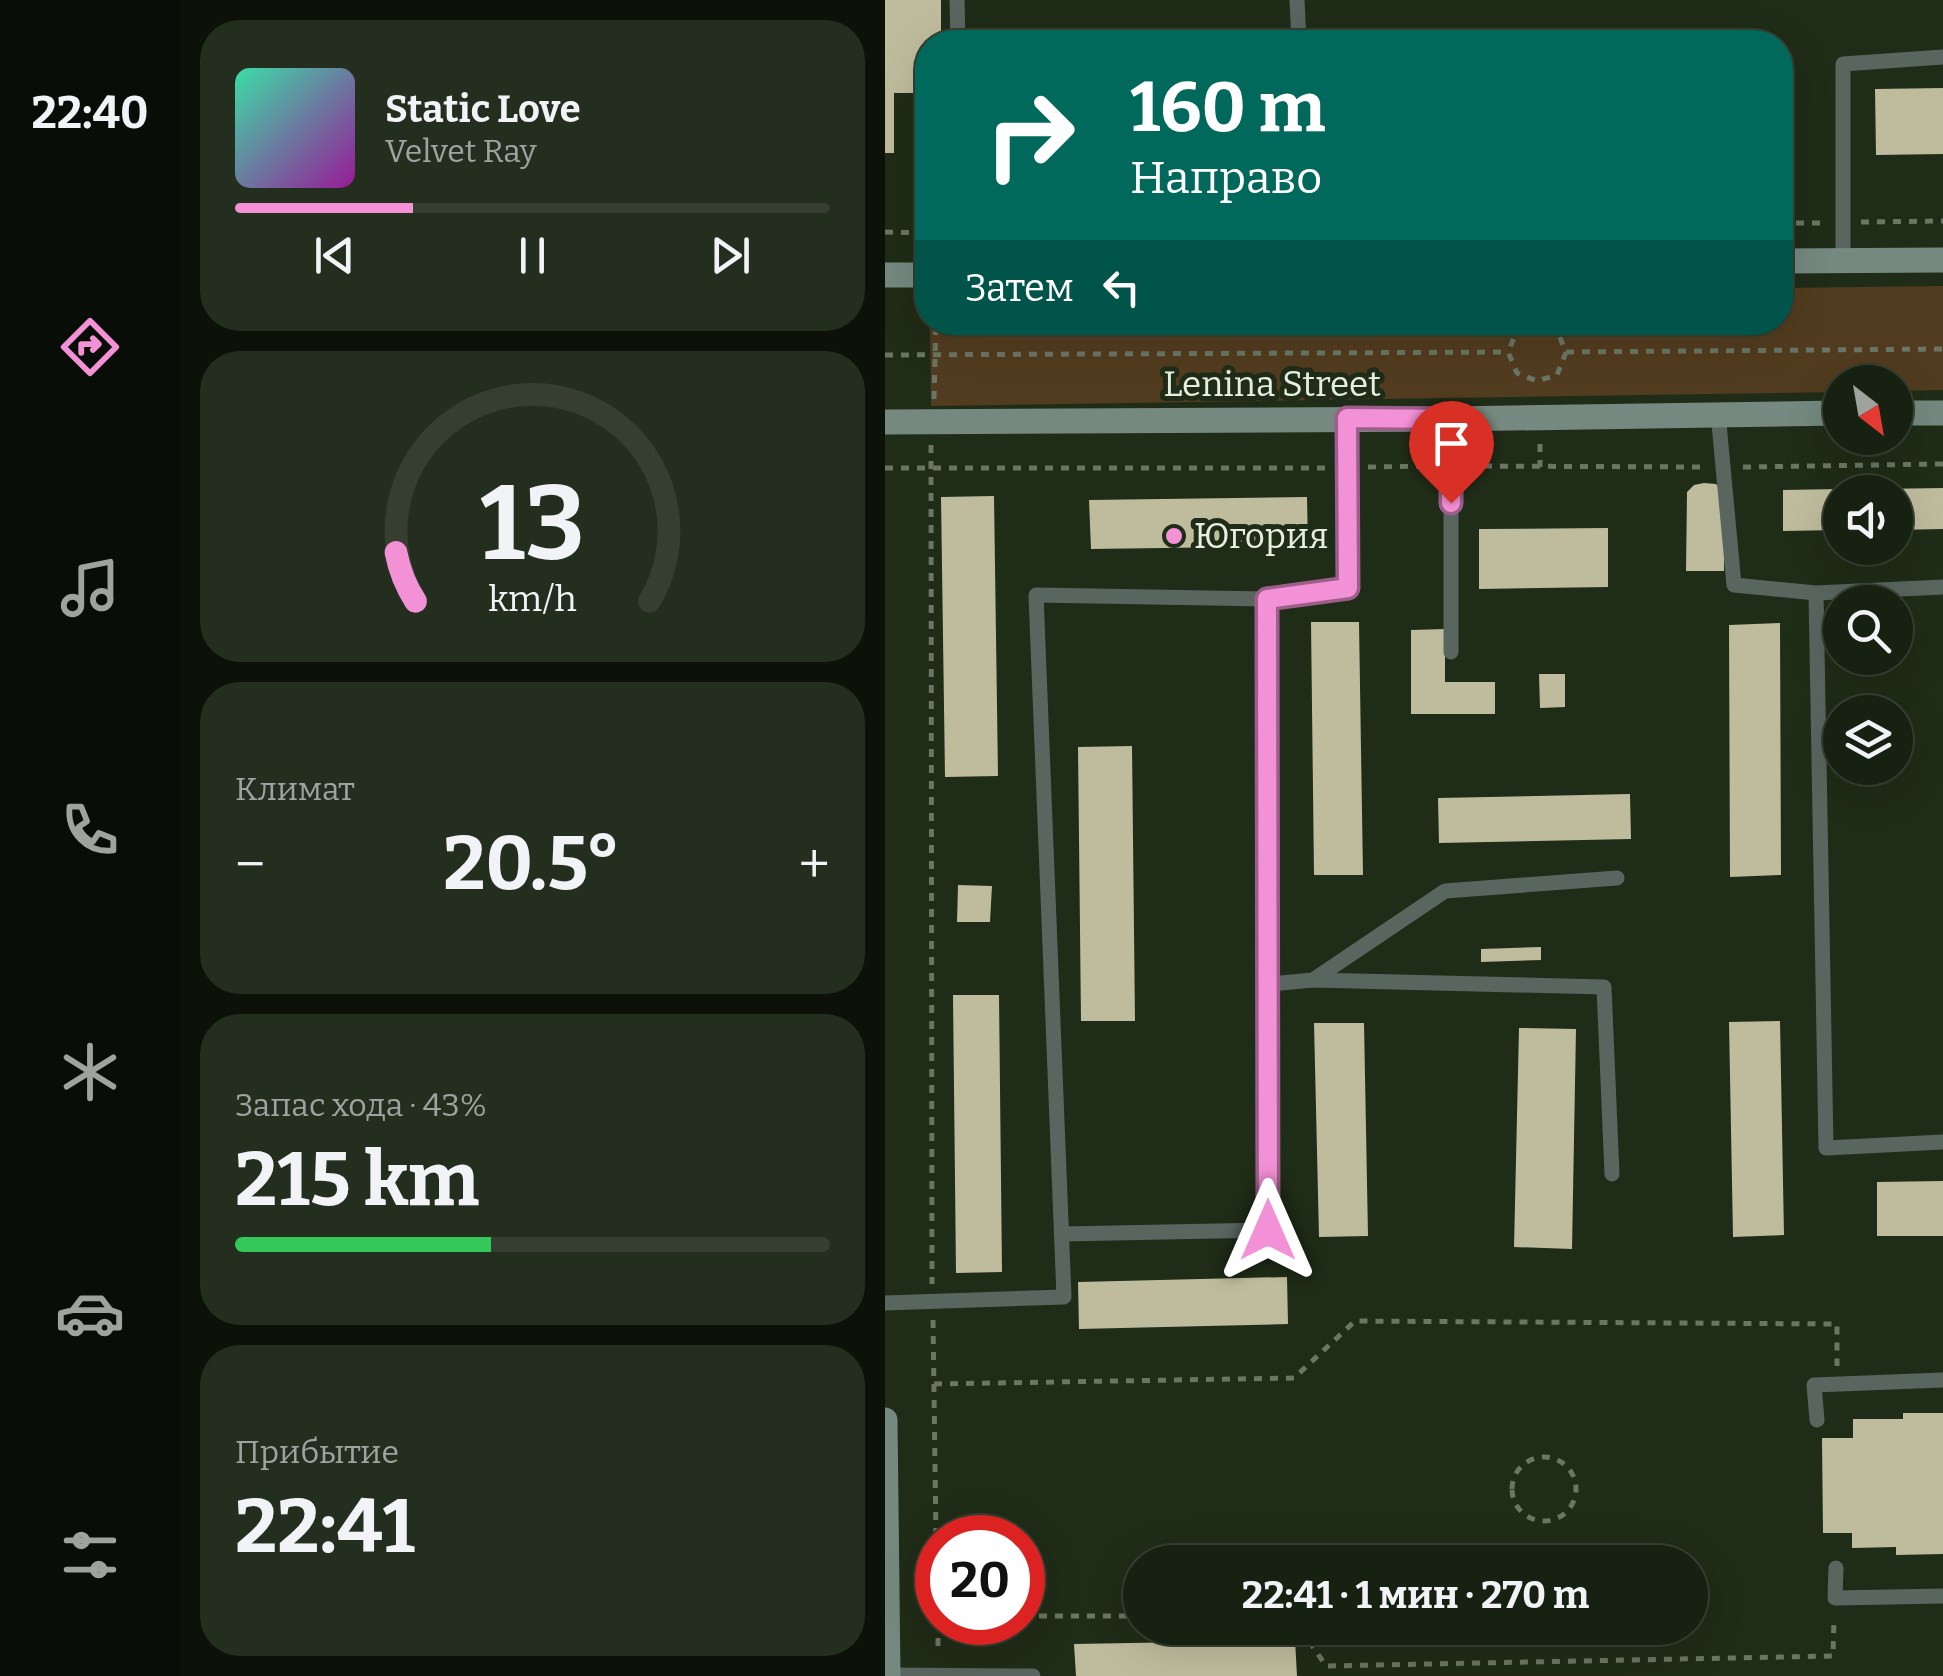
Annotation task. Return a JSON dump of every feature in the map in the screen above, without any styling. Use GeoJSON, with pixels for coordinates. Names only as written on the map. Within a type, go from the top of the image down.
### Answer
{"type":"FeatureCollection","features":[{"type":"Feature","properties":{"kind":"main road"},"geometry":{"type":"LineString","coordinates":[[1793,261],[1943,260]]}},
{"type":"Feature","properties":{"kind":"main road"},"geometry":{"type":"LineString","coordinates":[[885,275],[915,275]]}},
{"type":"Feature","properties":{"kind":"main road","name":"Lenina Street"},"geometry":{"type":"LineString","coordinates":[[885,422],[1823,414]]}},
{"type":"Feature","properties":{"kind":"main road"},"geometry":{"type":"LineString","coordinates":[[1913,414],[1943,414]]}},
{"type":"Feature","properties":{"kind":"main road"},"geometry":{"type":"LineString","coordinates":[[885,1420],[887,1676]]}},
{"type":"Feature","properties":{"kind":"lane"},"geometry":{"type":"LineString","coordinates":[[957,0],[957,30]]}},
{"type":"Feature","properties":{"kind":"lane"},"geometry":{"type":"LineString","coordinates":[[1297,0],[1298,30]]}},
{"type":"Feature","properties":{"kind":"lane"},"geometry":{"type":"LineString","coordinates":[[1843,260],[1843,64],[1943,57]]}},
{"type":"Feature","properties":{"kind":"lane"},"geometry":{"type":"LineString","coordinates":[[1717,414],[1734,585],[1816,593],[1943,587]]}},
{"type":"Feature","properties":{"kind":"lane"},"geometry":{"type":"LineString","coordinates":[[885,1302],[1064,1297],[1036,595],[1267,599],[1348,588],[1347,418]]}},
{"type":"Feature","properties":{"kind":"lane"},"geometry":{"type":"LineString","coordinates":[[1451,419],[1451,652]]}},
{"type":"Feature","properties":{"kind":"lane"},"geometry":{"type":"LineString","coordinates":[[1816,593],[1826,1148],[1943,1142]]}},
{"type":"Feature","properties":{"kind":"lane"},"geometry":{"type":"LineString","coordinates":[[1062,1234],[1268,1230],[1267,599]]}},
{"type":"Feature","properties":{"kind":"lane"},"geometry":{"type":"LineString","coordinates":[[1313,980],[1445,892],[1617,878]]}},
{"type":"Feature","properties":{"kind":"lane"},"geometry":{"type":"LineString","coordinates":[[1270,984],[1313,980],[1604,987],[1612,1174]]}},
{"type":"Feature","properties":{"kind":"lane"},"geometry":{"type":"LineString","coordinates":[[1817,1420],[1814,1385],[1943,1380]]}},
{"type":"Feature","properties":{"kind":"lane"},"geometry":{"type":"LineString","coordinates":[[1836,1568],[1835,1598],[1943,1596]]}},
{"type":"Feature","properties":{"kind":"lane"},"geometry":{"type":"LineString","coordinates":[[887,1676],[1033,1676]]}},
{"type":"Feature","properties":{"kind":"path"},"geometry":{"type":"LineString","coordinates":[[885,232],[915,233]]}},
{"type":"Feature","properties":{"kind":"path"},"geometry":{"type":"LineString","coordinates":[[936,335],[929,468],[936,1515]]}},
{"type":"Feature","properties":{"kind":"path"},"geometry":{"type":"LineString","coordinates":[[1515,335],[1508,352],[1517,373],[1537,381],[1557,375],[1566,352],[1559,335]]}},
{"type":"Feature","properties":{"kind":"path"},"geometry":{"type":"LineString","coordinates":[[1566,352],[1943,349]]}},
{"type":"Feature","properties":{"kind":"path"},"geometry":{"type":"LineString","coordinates":[[885,355],[1508,352]]}},
{"type":"Feature","properties":{"kind":"path"},"geometry":{"type":"LineString","coordinates":[[885,468],[1724,468],[1943,464]]}},
{"type":"Feature","properties":{"kind":"path"},"geometry":{"type":"LineString","coordinates":[[934,1384],[1294,1378],[1355,1321],[1837,1324],[1837,1384]]}},
{"type":"Feature","properties":{"kind":"path"},"geometry":{"type":"LineString","coordinates":[[1533,1459],[1555,1459],[1572,1473],[1576,1483],[1573,1505],[1556,1520],[1545,1522],[1524,1515],[1512,1496],[1516,1474],[1533,1459]]}},
{"type":"Feature","properties":{"kind":"path"},"geometry":{"type":"LineString","coordinates":[[1311,1645],[1325,1666],[1833,1656],[1835,1598]]}},
{"type":"Feature","properties":{"kind":"path"},"geometry":{"type":"LineString","coordinates":[[1045,1616],[1123,1616]]}},
{"type":"Feature","properties":{"kind":"path"},"geometry":{"type":"LineString","coordinates":[[938,1645],[939,1674]]}},
{"type":"Feature","properties":{"kind":"shaded area"},"geometry":{"type":"Polygon","coordinates":[[[1943,286],[1943,390],[1913,391],[1913,365],[1823,365],[1823,392],[931,406],[930,335],[1793,335],[1793,288],[1943,286]]]}},
{"type":"Feature","properties":{"kind":"building"},"geometry":{"type":"Polygon","coordinates":[[[885,0],[941,0],[941,30],[915,30],[915,93],[894,93],[894,153],[885,153],[885,0]]]}},
{"type":"Feature","properties":{"kind":"building"},"geometry":{"type":"Polygon","coordinates":[[[1943,88],[1943,154],[1876,155],[1875,89],[1943,88]]]}},
{"type":"Feature","properties":{"kind":"building"},"geometry":{"type":"Polygon","coordinates":[[[1704,483],[1716,484],[1724,494],[1724,571],[1686,571],[1687,492],[1704,483]]]}},
{"type":"Feature","properties":{"kind":"building"},"geometry":{"type":"Polygon","coordinates":[[[1913,488],[1943,488],[1943,529],[1913,530],[1913,488]]]}},
{"type":"Feature","properties":{"kind":"building"},"geometry":{"type":"Polygon","coordinates":[[[1823,489],[1823,530],[1783,531],[1783,490],[1823,489]]]}},
{"type":"Feature","properties":{"kind":"building"},"geometry":{"type":"Polygon","coordinates":[[[994,496],[998,776],[945,777],[941,497],[994,496]]]}},
{"type":"Feature","properties":{"kind":"building"},"geometry":{"type":"Polygon","coordinates":[[[1307,497],[1308,546],[1091,549],[1089,500],[1307,497]]]}},
{"type":"Feature","properties":{"kind":"building"},"geometry":{"type":"Polygon","coordinates":[[[1608,528],[1608,587],[1479,589],[1479,529],[1608,528]]]}},
{"type":"Feature","properties":{"kind":"building"},"geometry":{"type":"Polygon","coordinates":[[[1311,622],[1359,622],[1363,875],[1314,875],[1311,622]]]}},
{"type":"Feature","properties":{"kind":"building"},"geometry":{"type":"Polygon","coordinates":[[[1780,623],[1781,875],[1730,877],[1729,625],[1780,623]]]}},
{"type":"Feature","properties":{"kind":"building"},"geometry":{"type":"Polygon","coordinates":[[[1445,629],[1445,682],[1495,682],[1495,714],[1411,714],[1411,630],[1445,629]]]}},
{"type":"Feature","properties":{"kind":"building"},"geometry":{"type":"Polygon","coordinates":[[[1539,674],[1565,674],[1565,707],[1540,708],[1539,674]]]}},
{"type":"Feature","properties":{"kind":"building"},"geometry":{"type":"Polygon","coordinates":[[[1132,746],[1135,1021],[1081,1021],[1078,747],[1132,746]]]}},
{"type":"Feature","properties":{"kind":"building"},"geometry":{"type":"Polygon","coordinates":[[[1630,794],[1631,839],[1439,843],[1438,798],[1630,794]]]}},
{"type":"Feature","properties":{"kind":"building"},"geometry":{"type":"Polygon","coordinates":[[[958,885],[992,886],[990,922],[957,922],[958,885]]]}},
{"type":"Feature","properties":{"kind":"building"},"geometry":{"type":"Polygon","coordinates":[[[1541,947],[1541,960],[1481,962],[1481,949],[1541,947]]]}},
{"type":"Feature","properties":{"kind":"building"},"geometry":{"type":"Polygon","coordinates":[[[953,995],[999,995],[1002,1272],[956,1273],[953,995]]]}},
{"type":"Feature","properties":{"kind":"building"},"geometry":{"type":"Polygon","coordinates":[[[1780,1021],[1784,1235],[1733,1237],[1729,1022],[1780,1021]]]}},
{"type":"Feature","properties":{"kind":"building"},"geometry":{"type":"Polygon","coordinates":[[[1314,1023],[1364,1023],[1368,1236],[1319,1237],[1314,1023]]]}},
{"type":"Feature","properties":{"kind":"building"},"geometry":{"type":"Polygon","coordinates":[[[1519,1028],[1576,1029],[1572,1249],[1514,1247],[1519,1028]]]}},
{"type":"Feature","properties":{"kind":"building"},"geometry":{"type":"Polygon","coordinates":[[[1943,1181],[1943,1236],[1877,1236],[1877,1182],[1943,1181]]]}},
{"type":"Feature","properties":{"kind":"building"},"geometry":{"type":"Polygon","coordinates":[[[1287,1277],[1288,1324],[1079,1329],[1078,1282],[1287,1277]]]}},
{"type":"Feature","properties":{"kind":"building"},"geometry":{"type":"Polygon","coordinates":[[[1903,1413],[1943,1413],[1943,1554],[1896,1555],[1896,1547],[1852,1548],[1852,1533],[1823,1533],[1822,1438],[1853,1438],[1853,1419],[1903,1419],[1903,1413]]]}},
{"type":"Feature","properties":{"kind":"building"},"geometry":{"type":"Polygon","coordinates":[[[1074,1644],[1295,1645],[1297,1676],[1076,1676],[1074,1644]]]}},
{"type":"Feature","properties":{"kind":"place","name":"Югория"},"geometry":{"type":"Point","coordinates":[1174,536]}},
{"type":"Feature","properties":{"kind":"route"},"geometry":{"type":"LineString","coordinates":[[1268,1230],[1267,599],[1348,588],[1347,418],[1451,419],[1451,503]]}}]}
